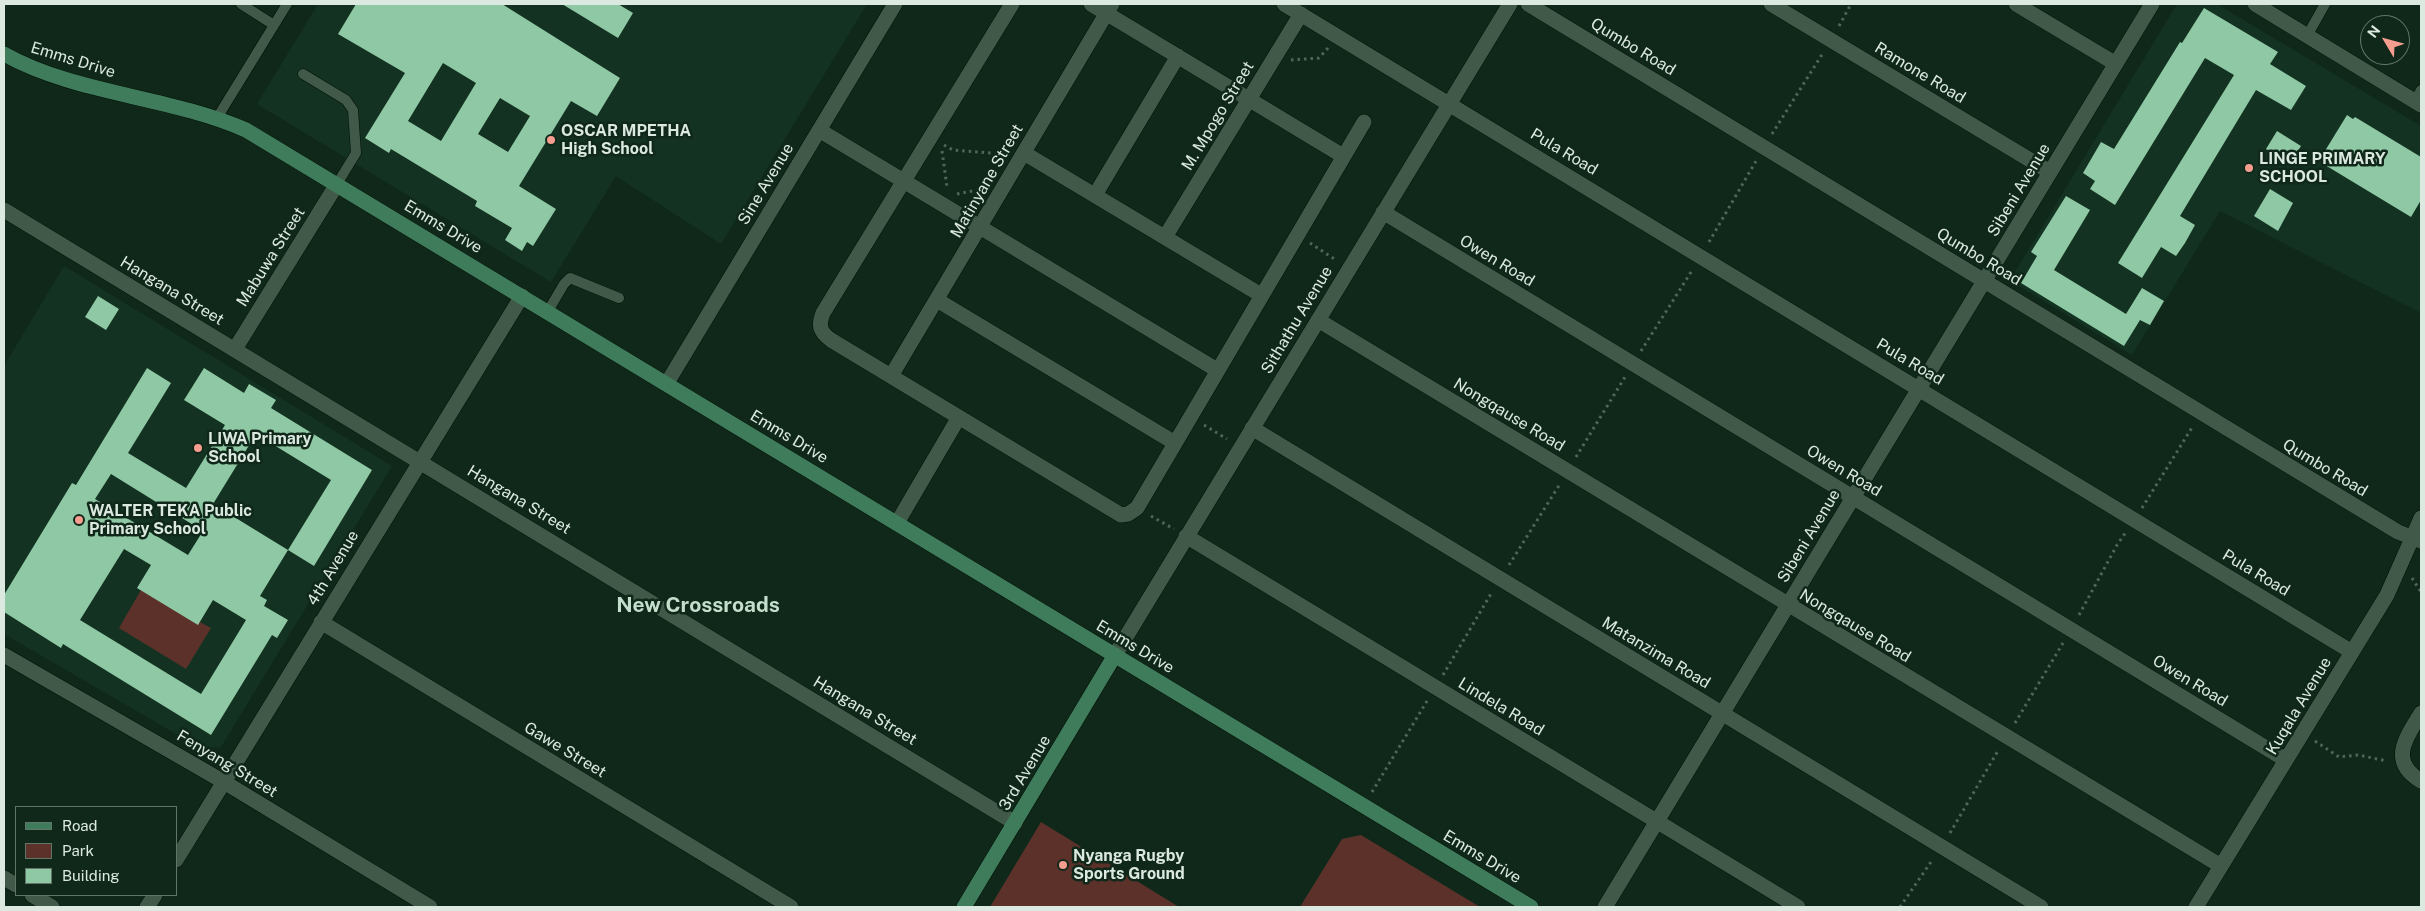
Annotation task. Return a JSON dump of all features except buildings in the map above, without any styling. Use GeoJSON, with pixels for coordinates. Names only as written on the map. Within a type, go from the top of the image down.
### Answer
{"type":"FeatureCollection","features":[{"type":"Feature","properties":{"kind":"street","name":"Sine Avenue"},"geometry":{"type":"LineString","coordinates":[[667,383],[895,4]]}},
{"type":"Feature","properties":{"kind":"street"},"geometry":{"type":"LineString","coordinates":[[1012,4],[823,313],[820,327],[822,333],[831,340],[1121,515],[1133,512],[1137,508],[1364,122]]}},
{"type":"Feature","properties":{"kind":"street"},"geometry":{"type":"LineString","coordinates":[[1092,4],[1109,8],[1178,56],[1343,156]]}},
{"type":"Feature","properties":{"kind":"street","name":"Pula Road"},"geometry":{"type":"LineString","coordinates":[[1284,4],[2352,652]]}},
{"type":"Feature","properties":{"kind":"street","name":"Sithathu Avenue"},"geometry":{"type":"LineString","coordinates":[[1115,655],[1510,4]]}},
{"type":"Feature","properties":{"kind":"street","name":"Qumbo Road"},"geometry":{"type":"LineString","coordinates":[[1528,4],[2398,532],[2417,539]]}},
{"type":"Feature","properties":{"kind":"street","name":"Ramone Road"},"geometry":{"type":"LineString","coordinates":[[1771,4],[2050,172]]}},
{"type":"Feature","properties":{"kind":"street"},"geometry":{"type":"LineString","coordinates":[[2016,4],[2116,64]]}},
{"type":"Feature","properties":{"kind":"street","name":"Sibeni Avenue"},"geometry":{"type":"LineString","coordinates":[[1605,907],[2152,4]]}},
{"type":"Feature","properties":{"kind":"street"},"geometry":{"type":"LineString","coordinates":[[2255,4],[2307,36],[2419,99]]}},
{"type":"Feature","properties":{"kind":"street","name":"Matinyane Street"},"geometry":{"type":"LineString","coordinates":[[891,376],[1109,8]]}},
{"type":"Feature","properties":{"kind":"street","name":"M. Mpogo Street"},"geometry":{"type":"LineString","coordinates":[[1165,237],[1301,14]]}},
{"type":"Feature","properties":{"kind":"street","name":"Emms Drive"},"geometry":{"type":"LineString","coordinates":[[4,54],[24,65],[59,78],[217,118],[246,130],[1531,907]]}},
{"type":"Feature","properties":{"kind":"street"},"geometry":{"type":"LineString","coordinates":[[1095,195],[1178,56]]}},
{"type":"Feature","properties":{"kind":"street"},"geometry":{"type":"LineString","coordinates":[[819,130],[1217,370]]}},
{"type":"Feature","properties":{"kind":"street"},"geometry":{"type":"LineString","coordinates":[[1024,153],[1261,296]]}},
{"type":"Feature","properties":{"kind":"street","name":"Mabuwa Street"},"geometry":{"type":"LineString","coordinates":[[235,349],[337,184]]}},
{"type":"Feature","properties":{"kind":"street","name":"Hangana Street"},"geometry":{"type":"LineString","coordinates":[[4,210],[420,460],[1015,823]]}},
{"type":"Feature","properties":{"kind":"street","name":"Owen Road"},"geometry":{"type":"LineString","coordinates":[[1383,212],[2286,760]]}},
{"type":"Feature","properties":{"kind":"street","name":"4th Avenue"},"geometry":{"type":"LineString","coordinates":[[178,857],[522,296]]}},
{"type":"Feature","properties":{"kind":"street"},"geometry":{"type":"LineString","coordinates":[[937,300],[1175,443]]}},
{"type":"Feature","properties":{"kind":"street","name":"Nongqause Road"},"geometry":{"type":"LineString","coordinates":[[1318,320],[2221,866]]}},
{"type":"Feature","properties":{"kind":"street"},"geometry":{"type":"LineString","coordinates":[[897,523],[960,417]]}},
{"type":"Feature","properties":{"kind":"street","name":"Matanzima Road"},"geometry":{"type":"LineString","coordinates":[[1252,428],[2041,907]]}},
{"type":"Feature","properties":{"kind":"street","name":"Kuqala Avenue"},"geometry":{"type":"LineString","coordinates":[[2196,907],[2387,595],[2417,539],[2421,518]]}},
{"type":"Feature","properties":{"kind":"street","name":"Lindela Road"},"geometry":{"type":"LineString","coordinates":[[1186,536],[1798,907]]}},
{"type":"Feature","properties":{"kind":"street","name":"Gawe Street"},"geometry":{"type":"LineString","coordinates":[[321,622],[791,907]]}},
{"type":"Feature","properties":{"kind":"street","name":"Fenyang Street"},"geometry":{"type":"LineString","coordinates":[[4,655],[224,782],[430,907]]}},
{"type":"Feature","properties":{"kind":"street","name":"3rd Avenue"},"geometry":{"type":"LineString","coordinates":[[964,907],[1115,655]]}},
{"type":"Feature","properties":{"kind":"street"},"geometry":{"type":"LineString","coordinates":[[2421,714],[2403,744],[2404,764],[2408,771],[2421,781]]}},
{"type":"Feature","properties":{"kind":"street"},"geometry":{"type":"LineString","coordinates":[[4,878],[15,884]]}},
{"type":"Feature","properties":{"kind":"street"},"geometry":{"type":"LineString","coordinates":[[34,896],[52,907]]}},
{"type":"Feature","properties":{"kind":"street"},"geometry":{"type":"LineString","coordinates":[[147,907],[154,896]]}},
{"type":"Feature","properties":{"kind":"lane"},"geometry":{"type":"LineString","coordinates":[[241,4],[274,25]]}},
{"type":"Feature","properties":{"kind":"lane"},"geometry":{"type":"LineString","coordinates":[[217,118],[287,4]]}},
{"type":"Feature","properties":{"kind":"lane"},"geometry":{"type":"LineString","coordinates":[[2307,36],[2325,4]]}},
{"type":"Feature","properties":{"kind":"lane"},"geometry":{"type":"LineString","coordinates":[[303,74],[346,100],[353,110],[356,153],[337,184]]}},
{"type":"Feature","properties":{"kind":"lane"},"geometry":{"type":"LineString","coordinates":[[548,311],[564,284],[570,278],[619,298]]}},
{"type":"Feature","properties":{"kind":"path"},"geometry":{"type":"LineString","coordinates":[[1364,806],[1500,579],[1701,256],[1764,147],[1852,4]]}},
{"type":"Feature","properties":{"kind":"path"},"geometry":{"type":"LineString","coordinates":[[1272,60],[1319,58],[1339,36]]}},
{"type":"Feature","properties":{"kind":"path"},"geometry":{"type":"LineString","coordinates":[[1005,185],[948,195],[941,143],[953,150],[997,154],[1024,153]]}},
{"type":"Feature","properties":{"kind":"path"},"geometry":{"type":"LineString","coordinates":[[1297,235],[1349,268]]}},
{"type":"Feature","properties":{"kind":"path"},"geometry":{"type":"LineString","coordinates":[[1190,416],[1240,447]]}},
{"type":"Feature","properties":{"kind":"path"},"geometry":{"type":"LineString","coordinates":[[1137,508],[1186,536]]}},
{"type":"Feature","properties":{"kind":"path"},"geometry":{"type":"LineString","coordinates":[[2303,733],[2339,757],[2358,755],[2404,764]]}},
{"type":"Feature","properties":{"kind":"path"},"geometry":{"type":"LineString","coordinates":[[1900,907],[1941,846]]}},
{"type":"Feature","properties":{"kind":"shaded area","name":"OSCAR MPETHA High School"},"geometry":{"type":"Polygon","coordinates":[[[318,4],[867,4],[721,244],[616,176],[551,282],[257,104],[318,4]]]}},
{"type":"Feature","properties":{"kind":"shaded area","name":"LINGE PRIMARY SCHOOL"},"geometry":{"type":"Polygon","coordinates":[[[2177,4],[2217,4],[2421,126],[2421,313],[2220,211],[2132,355],[2019,286],[2015,272],[2177,4]]]}},
{"type":"Feature","properties":{"kind":"shaded area"},"geometry":{"type":"Polygon","coordinates":[[[64,266],[392,466],[221,747],[202,749],[4,634],[4,366],[64,266]]]}},
{"type":"Feature","properties":{"kind":"green space"},"geometry":{"type":"Polygon","coordinates":[[[141,590],[211,628],[186,669],[119,628],[141,590]]]}},
{"type":"Feature","properties":{"kind":"green space","name":"Nyanga Rugby Sports Ground"},"geometry":{"type":"Polygon","coordinates":[[[1041,822],[1179,907],[990,907],[1041,822]]]}},
{"type":"Feature","properties":{"kind":"green space"},"geometry":{"type":"Polygon","coordinates":[[[1361,835],[1480,907],[1300,907],[1342,839],[1361,835]]]}},
{"type":"Feature","properties":{"kind":"place","name":"OSCAR MPETHA High School"},"geometry":{"type":"Point","coordinates":[551,140]}},
{"type":"Feature","properties":{"kind":"place","name":"LINGE PRIMARY SCHOOL"},"geometry":{"type":"Point","coordinates":[2249,168]}},
{"type":"Feature","properties":{"kind":"place","name":"LIWA Primary School"},"geometry":{"type":"Point","coordinates":[198,448]}},
{"type":"Feature","properties":{"kind":"place","name":"WALTER TEKA Public Primary School"},"geometry":{"type":"Point","coordinates":[79,520]}},
{"type":"Feature","properties":{"kind":"place","name":"Nyanga Rugby Sports Ground"},"geometry":{"type":"Point","coordinates":[1063,865]}},
{"type":"Feature","properties":{"kind":"district","name":"New Crossroads"},"geometry":{"type":"Point","coordinates":[698,606]}}]}
